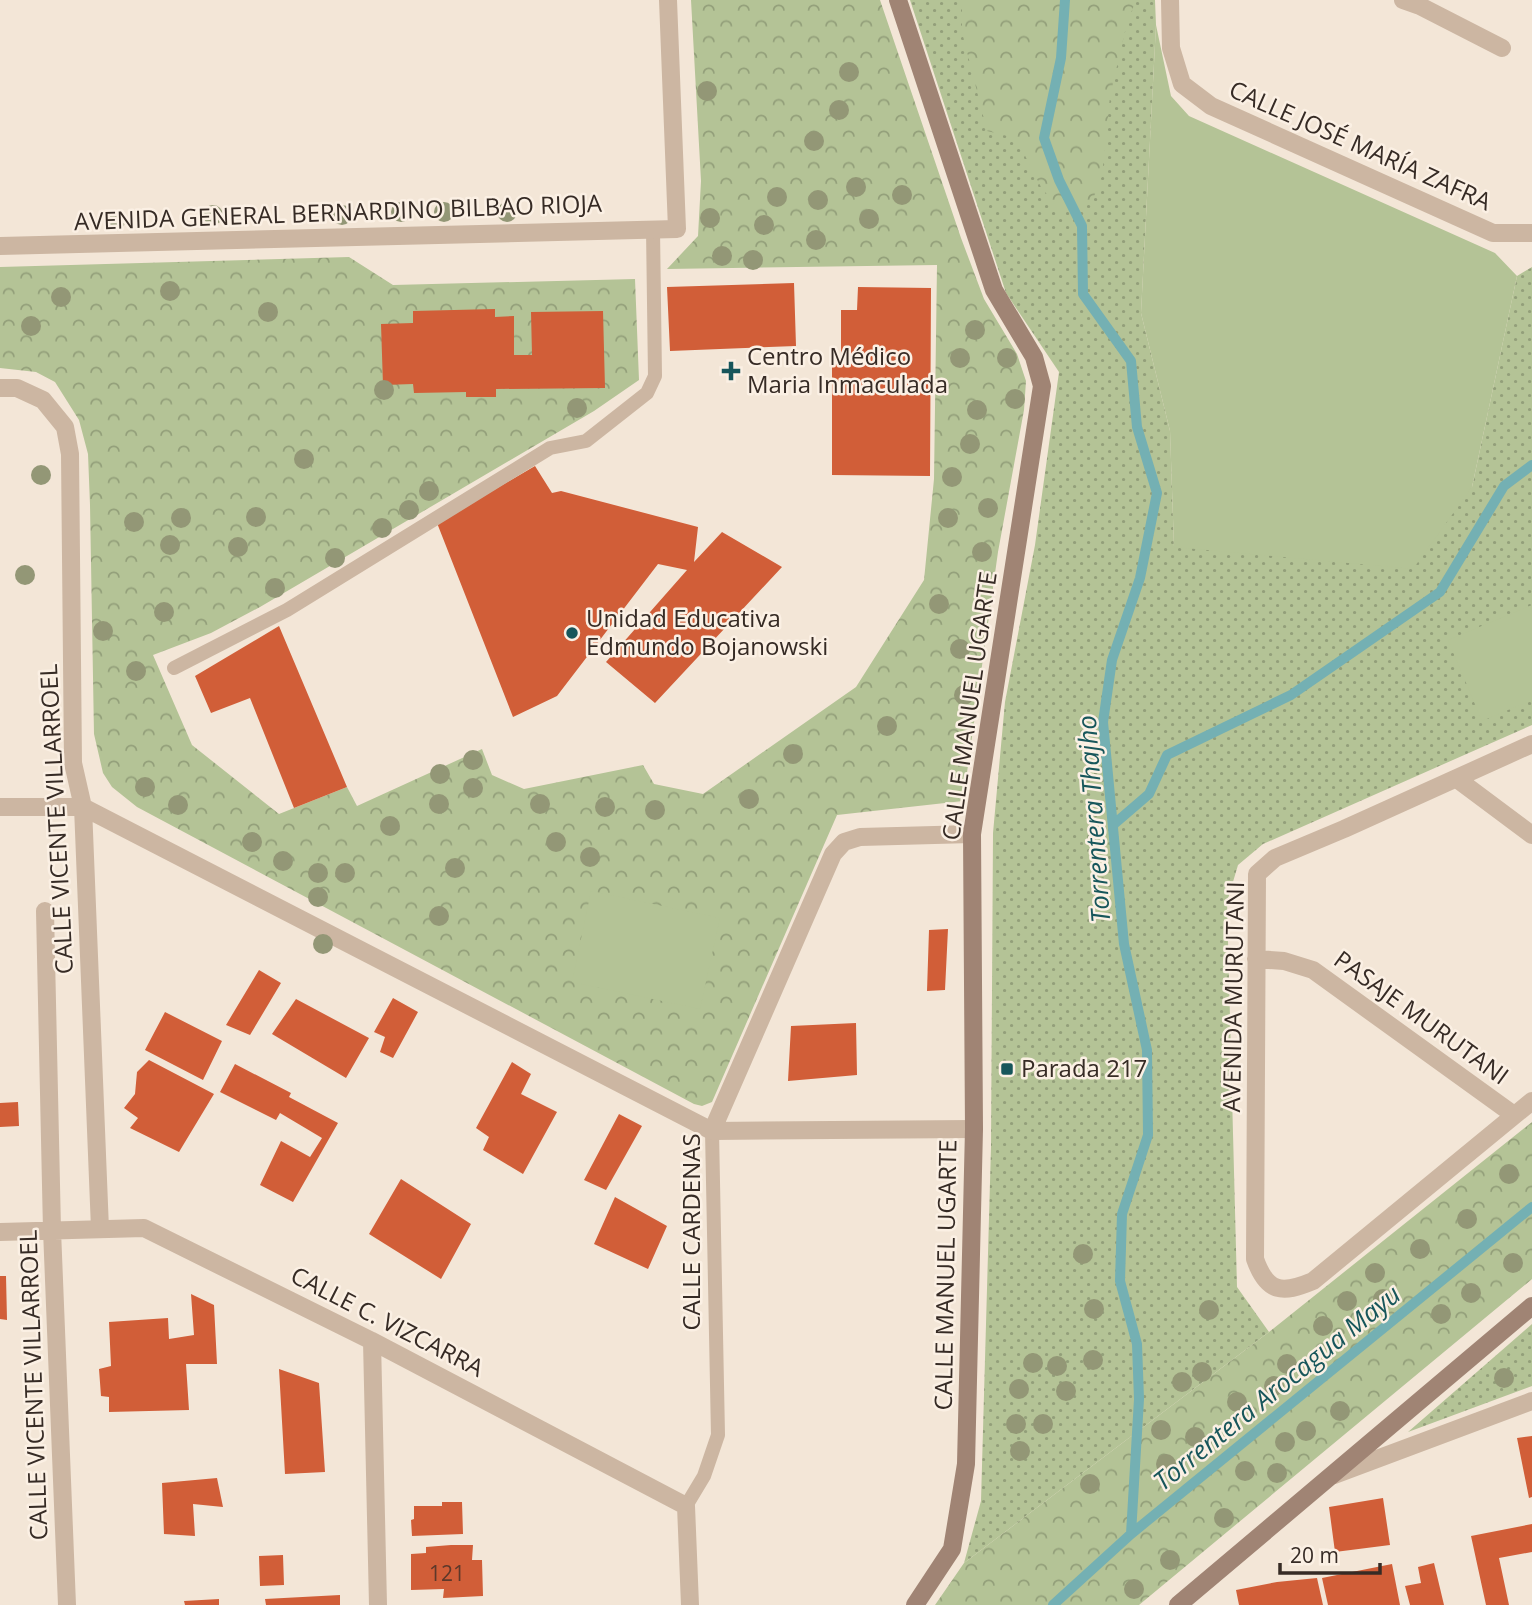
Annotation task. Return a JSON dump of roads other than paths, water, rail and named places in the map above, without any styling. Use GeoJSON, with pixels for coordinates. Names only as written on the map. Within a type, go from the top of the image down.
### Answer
{"type":"FeatureCollection","features":[{"type":"Feature","properties":{"kind":"street","name":"AVENIDA GENERAL BERNARDINO BILBAO RIOJA"},"geometry":{"type":"LineString","coordinates":[[0,246],[677,229],[668,0]]}},
{"type":"Feature","properties":{"kind":"street","name":"CALLE MANUEL UGARTE"},"geometry":{"type":"LineString","coordinates":[[898,0],[994,290],[1034,357],[1042,386],[972,834],[974,1129],[966,1464],[952,1549],[915,1605]]}},
{"type":"Feature","properties":{"kind":"street","name":"CALLE JOSÉ MARÍA ZAFRA"},"geometry":{"type":"LineString","coordinates":[[1170,0],[1171,48],[1182,84],[1211,106],[1493,233],[1528,233]]}},
{"type":"Feature","properties":{"kind":"street"},"geometry":{"type":"LineString","coordinates":[[1415,2],[1502,48]]}},
{"type":"Feature","properties":{"kind":"street","name":"CALLE VICENTE VILLARROEL"},"geometry":{"type":"LineString","coordinates":[[8,388],[43,400],[65,427],[70,454],[73,763],[83,807],[100,1229]]}},
{"type":"Feature","properties":{"kind":"street","name":"AVENIDA MURUTANI"},"geometry":{"type":"LineString","coordinates":[[1514,1115],[1313,1280],[1294,1289],[1277,1289],[1262,1278],[1255,1259],[1257,874],[1275,858],[1532,744]]}},
{"type":"Feature","properties":{"kind":"street"},"geometry":{"type":"LineString","coordinates":[[1457,779],[1532,835]]}},
{"type":"Feature","properties":{"kind":"street"},"geometry":{"type":"LineString","coordinates":[[0,807],[83,807],[712,1131],[974,1129]]}},
{"type":"Feature","properties":{"kind":"street","name":"CALLE CARDENAS"},"geometry":{"type":"LineString","coordinates":[[712,1131],[833,854],[844,842],[860,837],[972,834]]}},
{"type":"Feature","properties":{"kind":"street","name":"CALLE VICENTE VILLARROEL"},"geometry":{"type":"LineString","coordinates":[[45,911],[52,1230],[67,1605]]}},
{"type":"Feature","properties":{"kind":"street","name":"PASAJE MURUTANI"},"geometry":{"type":"LineString","coordinates":[[1256,959],[1284,961],[1313,970],[1514,1115]]}},
{"type":"Feature","properties":{"kind":"street"},"geometry":{"type":"LineString","coordinates":[[1514,1115],[1532,1101]]}},
{"type":"Feature","properties":{"kind":"street","name":"CALLE C. VIZCARRA"},"geometry":{"type":"LineString","coordinates":[[0,1232],[144,1228],[373,1340],[687,1506]]}},
{"type":"Feature","properties":{"kind":"street"},"geometry":{"type":"LineString","coordinates":[[1178,1605],[1532,1306]]}},
{"type":"Feature","properties":{"kind":"street"},"geometry":{"type":"LineString","coordinates":[[373,1340],[378,1605]]}},
{"type":"Feature","properties":{"kind":"street"},"geometry":{"type":"LineString","coordinates":[[1330,1476],[1532,1401]]}},
{"type":"Feature","properties":{"kind":"street"},"geometry":{"type":"LineString","coordinates":[[687,1506],[690,1605]]}},
{"type":"Feature","properties":{"kind":"lane"},"geometry":{"type":"LineString","coordinates":[[174,668],[287,610],[550,448],[586,440],[647,393],[655,376],[653,229]]}},
{"type":"Feature","properties":{"kind":"lane","name":"CALLE CARDENAS"},"geometry":{"type":"LineString","coordinates":[[687,1506],[704,1476],[718,1435],[712,1131]]}},
{"type":"Feature","properties":{"kind":"waterway","name":"Torrentera Thajho"},"geometry":{"type":"LineString","coordinates":[[1065,0],[1061,58],[1044,138],[1059,180],[1082,226],[1083,294],[1131,361],[1137,427],[1157,493],[1140,578],[1112,660],[1103,722],[1124,944],[1147,1050],[1148,1135],[1122,1214],[1120,1281],[1137,1344],[1139,1399],[1131,1534]]}},
{"type":"Feature","properties":{"kind":"waterway"},"geometry":{"type":"LineString","coordinates":[[1113,825],[1149,794],[1167,755],[1291,695],[1440,592],[1504,486],[1532,465]]}},
{"type":"Feature","properties":{"kind":"waterway","name":"Torrentera Arocagua Mayu"},"geometry":{"type":"LineString","coordinates":[[1053,1605],[1131,1534],[1532,1207]]}},
{"type":"Feature","properties":{"kind":"place","name":"Centro Médico Maria Inmaculada"},"geometry":{"type":"Point","coordinates":[731,371]}},
{"type":"Feature","properties":{"kind":"place","name":"Unidad Educativa Edmundo Bojanowski"},"geometry":{"type":"Point","coordinates":[572,633]}},
{"type":"Feature","properties":{"kind":"place","name":"Parada 217"},"geometry":{"type":"Point","coordinates":[1007,1069]}}]}
